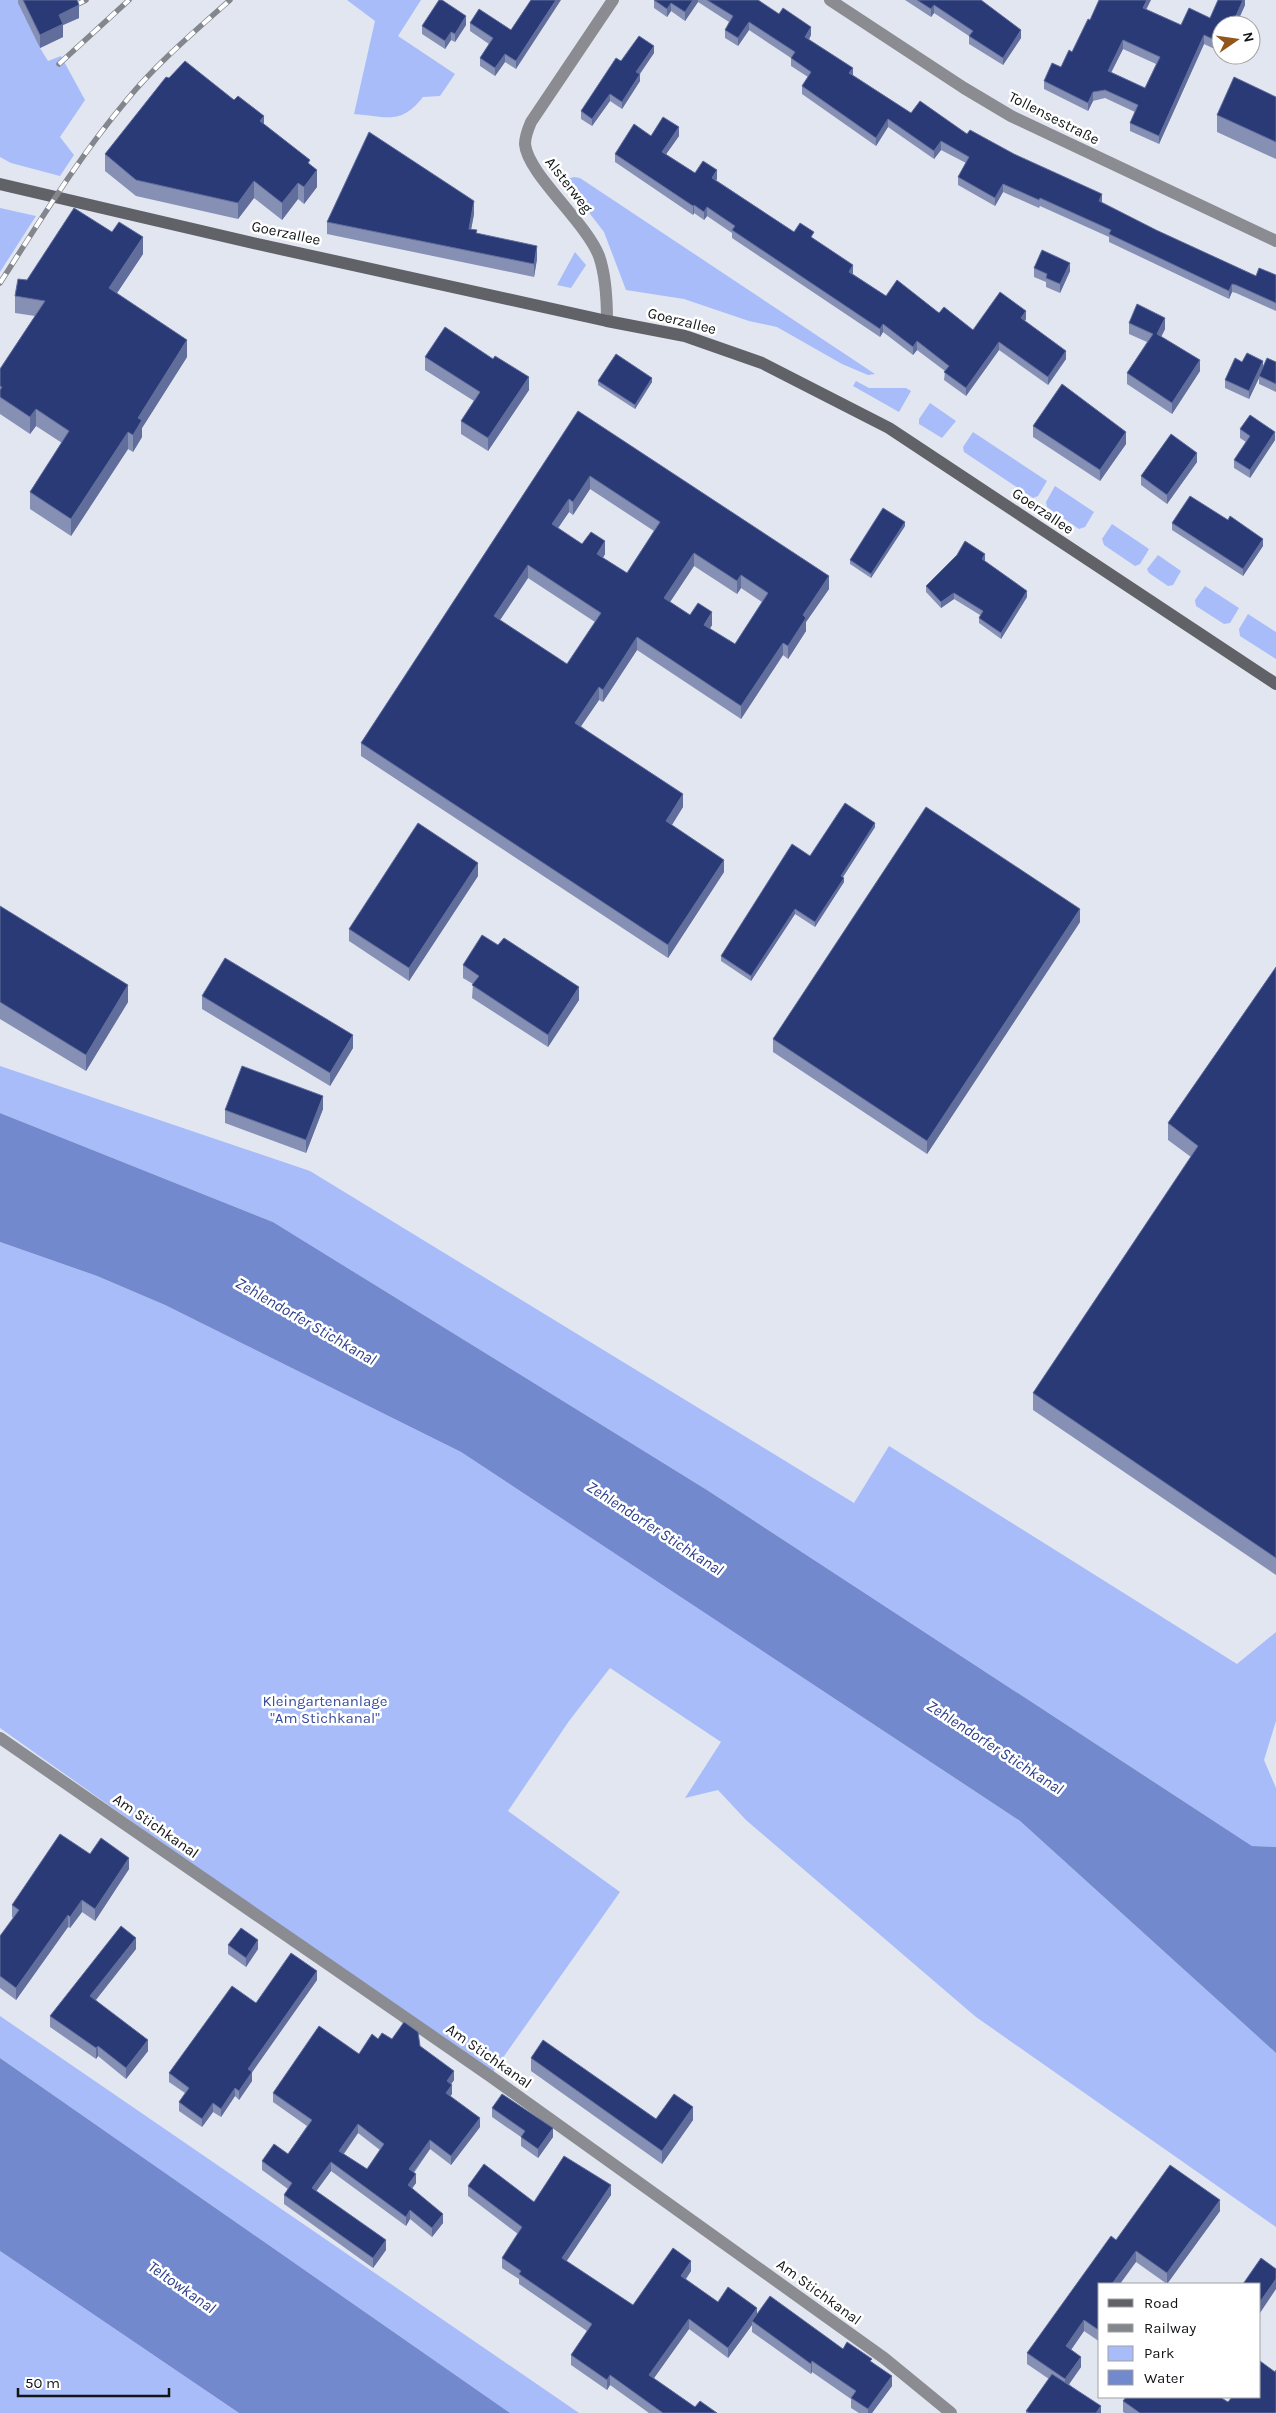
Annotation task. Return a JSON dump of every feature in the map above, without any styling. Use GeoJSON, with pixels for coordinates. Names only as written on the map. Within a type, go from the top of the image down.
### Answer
{"type":"FeatureCollection","features":[{"type":"Feature","properties":{"kind":"main road","name":"Goerzallee"},"geometry":{"type":"LineString","coordinates":[[0,184],[607,321],[685,336],[762,363],[889,428],[1276,684]]}},
{"type":"Feature","properties":{"kind":"street","name":"Alsterweg"},"geometry":{"type":"LineString","coordinates":[[607,321],[606,292],[598,256],[586,232],[531,163],[525,144],[531,122],[613,0]]}},
{"type":"Feature","properties":{"kind":"street","name":"Tollensestraße"},"geometry":{"type":"LineString","coordinates":[[830,0],[964,88],[1011,116],[1276,241]]}},
{"type":"Feature","properties":{"kind":"street","name":"Am Stichkanal"},"geometry":{"type":"LineString","coordinates":[[0,1738],[490,2076],[884,2358],[951,2413]]}},
{"type":"Feature","properties":{"kind":"green space"},"geometry":{"type":"Polygon","coordinates":[[[0,0],[25,0],[40,48],[48,61],[61,56],[85,100],[60,137],[74,155],[60,176],[11,163],[0,157],[0,0]]]}},
{"type":"Feature","properties":{"kind":"green space"},"geometry":{"type":"Polygon","coordinates":[[[347,0],[421,0],[398,36],[455,74],[440,96],[423,97],[415,106],[400,116],[384,117],[354,114],[375,21],[347,0]]]}},
{"type":"Feature","properties":{"kind":"green space"},"geometry":{"type":"Polygon","coordinates":[[[574,177],[580,178],[875,374],[868,375],[842,364],[777,327],[749,321],[684,299],[626,290],[604,232],[564,180],[574,177]]]}},
{"type":"Feature","properties":{"kind":"green space"},"geometry":{"type":"Polygon","coordinates":[[[0,208],[36,216],[0,272],[0,208]]]}},
{"type":"Feature","properties":{"kind":"green space"},"geometry":{"type":"Polygon","coordinates":[[[575,252],[586,265],[571,288],[557,285],[575,252]]]}},
{"type":"Feature","properties":{"kind":"green space"},"geometry":{"type":"Polygon","coordinates":[[[856,381],[869,388],[906,388],[911,391],[899,412],[853,386],[856,381]]]}},
{"type":"Feature","properties":{"kind":"green space"},"geometry":{"type":"Polygon","coordinates":[[[930,403],[956,421],[942,438],[919,424],[919,419],[930,403]]]}},
{"type":"Feature","properties":{"kind":"green space"},"geometry":{"type":"Polygon","coordinates":[[[973,432],[1047,481],[1038,496],[1033,498],[964,452],[963,447],[973,432]]]}},
{"type":"Feature","properties":{"kind":"green space"},"geometry":{"type":"Polygon","coordinates":[[[1055,486],[1094,512],[1085,527],[1079,529],[1047,507],[1046,502],[1055,486]]]}},
{"type":"Feature","properties":{"kind":"green space"},"geometry":{"type":"Polygon","coordinates":[[[1112,524],[1149,549],[1140,564],[1135,566],[1104,545],[1102,539],[1112,524]]]}},
{"type":"Feature","properties":{"kind":"green space"},"geometry":{"type":"Polygon","coordinates":[[[1158,555],[1181,571],[1173,585],[1168,586],[1149,573],[1147,569],[1158,555]]]}},
{"type":"Feature","properties":{"kind":"green space"},"geometry":{"type":"Polygon","coordinates":[[[1205,586],[1239,608],[1230,623],[1224,624],[1196,606],[1195,600],[1205,586]]]}},
{"type":"Feature","properties":{"kind":"green space"},"geometry":{"type":"Polygon","coordinates":[[[1248,614],[1276,632],[1276,659],[1240,636],[1239,629],[1248,614]]]}},
{"type":"Feature","properties":{"kind":"green space"},"geometry":{"type":"Polygon","coordinates":[[[0,1066],[310,1171],[854,1503],[889,1446],[1237,1664],[1276,1632],[1276,1721],[1264,1760],[1276,1788],[1276,1847],[1252,1846],[707,1490],[273,1222],[0,1113],[0,1066]]]}},
{"type":"Feature","properties":{"kind":"green space","name":"Kleingartenanlage \"Am Stichkanal\""},"geometry":{"type":"Polygon","coordinates":[[[0,1242],[97,1276],[165,1305],[461,1452],[1020,1821],[1276,2053],[1276,2227],[976,2017],[746,1820],[718,1790],[685,1798],[721,1742],[610,1668],[569,1721],[508,1811],[620,1892],[490,2076],[0,1728],[0,1242]]]}},
{"type":"Feature","properties":{"kind":"green space"},"geometry":{"type":"Polygon","coordinates":[[[0,2016],[579,2413],[510,2413],[0,2058],[0,2016]]]}},
{"type":"Feature","properties":{"kind":"green space"},"geometry":{"type":"Polygon","coordinates":[[[0,2251],[239,2413],[0,2413],[0,2251]]]}},
{"type":"Feature","properties":{"kind":"water","name":"Zehlendorfer Stichkanal"},"geometry":{"type":"Polygon","coordinates":[[[0,1113],[273,1222],[707,1490],[1252,1846],[1276,1847],[1276,2053],[1020,1821],[461,1452],[165,1305],[97,1276],[0,1242],[0,1113]]]}},
{"type":"Feature","properties":{"kind":"water","name":"Teltowkanal"},"geometry":{"type":"Polygon","coordinates":[[[0,2058],[510,2413],[239,2413],[0,2251],[0,2058]]]}},
{"type":"Feature","properties":{"kind":"building"},"geometry":{"type":"Polygon","coordinates":[[[23,0],[77,0],[79,5],[59,15],[63,24],[40,35],[23,0]]]}},
{"type":"Feature","properties":{"kind":"building"},"geometry":{"type":"Polygon","coordinates":[[[439,0],[442,0],[466,16],[455,34],[451,32],[445,41],[422,26],[439,0]]]}},
{"type":"Feature","properties":{"kind":"building"},"geometry":{"type":"Polygon","coordinates":[[[531,0],[556,0],[516,61],[505,54],[495,68],[480,58],[493,38],[470,23],[479,9],[511,30],[531,0]]]}},
{"type":"Feature","properties":{"kind":"building"},"geometry":{"type":"Polygon","coordinates":[[[654,0],[693,0],[685,12],[671,3],[667,9],[654,0]]]}},
{"type":"Feature","properties":{"kind":"building"},"geometry":{"type":"Polygon","coordinates":[[[707,0],[758,0],[779,14],[783,8],[811,27],[805,37],[853,68],[849,73],[911,113],[920,101],[967,134],[970,130],[1014,154],[1102,194],[1099,201],[1156,230],[1256,276],[1259,268],[1276,275],[1276,303],[1236,285],[1232,284],[1229,291],[1109,234],[1111,230],[1040,198],[1039,200],[1003,184],[995,198],[958,177],[969,157],[941,141],[934,151],[888,119],[876,138],[802,86],[811,72],[791,58],[795,52],[749,22],[738,38],[725,30],[733,16],[707,0]]]}},
{"type":"Feature","properties":{"kind":"building"},"geometry":{"type":"Polygon","coordinates":[[[917,0],[981,0],[1021,30],[1003,58],[969,36],[973,31],[934,5],[931,9],[917,0]]]}},
{"type":"Feature","properties":{"kind":"building"},"geometry":{"type":"Polygon","coordinates":[[[1099,0],[1147,0],[1143,8],[1181,25],[1189,8],[1210,18],[1211,16],[1211,38],[1204,35],[1159,136],[1130,123],[1138,105],[1105,90],[1093,92],[1088,103],[1044,81],[1052,63],[1061,67],[1069,50],[1072,52],[1088,19],[1090,20],[1099,0]],[[1123,40],[1108,71],[1145,88],[1160,57],[1123,40]]]}},
{"type":"Feature","properties":{"kind":"building"},"geometry":{"type":"Polygon","coordinates":[[[1218,0],[1243,0],[1236,15],[1211,15],[1218,0]]]}},
{"type":"Feature","properties":{"kind":"building"},"geometry":{"type":"Polygon","coordinates":[[[639,36],[654,46],[636,72],[640,74],[622,102],[610,94],[592,119],[581,111],[616,58],[621,61],[639,36]]]}},
{"type":"Feature","properties":{"kind":"building"},"geometry":{"type":"Polygon","coordinates":[[[185,61],[234,100],[238,96],[264,116],[260,121],[310,160],[308,163],[317,170],[304,187],[298,183],[282,203],[254,181],[238,203],[136,180],[105,154],[166,77],[169,78],[185,61]]]}},
{"type":"Feature","properties":{"kind":"building"},"geometry":{"type":"Polygon","coordinates":[[[1234,77],[1276,97],[1276,142],[1217,115],[1234,77]]]}},
{"type":"Feature","properties":{"kind":"building"},"geometry":{"type":"Polygon","coordinates":[[[663,117],[679,127],[662,152],[695,173],[703,161],[717,170],[712,178],[794,232],[800,223],[814,232],[811,237],[853,265],[849,272],[886,296],[897,280],[939,313],[944,307],[973,330],[1000,292],[1026,311],[1021,318],[1066,351],[1048,377],[999,342],[966,388],[944,372],[949,366],[917,341],[913,347],[883,324],[880,329],[732,230],[735,226],[707,207],[704,212],[693,206],[615,154],[634,124],[651,136],[663,117]]]}},
{"type":"Feature","properties":{"kind":"building"},"geometry":{"type":"Polygon","coordinates":[[[369,132],[474,201],[469,229],[477,230],[476,233],[537,246],[534,264],[327,222],[369,132]]]}},
{"type":"Feature","properties":{"kind":"building"},"geometry":{"type":"Polygon","coordinates":[[[74,208],[112,232],[119,222],[143,237],[109,288],[187,340],[138,418],[142,420],[133,435],[128,432],[71,519],[30,492],[69,431],[36,409],[30,417],[0,397],[2,387],[0,386],[0,369],[45,301],[15,296],[18,279],[27,280],[74,208]]]}},
{"type":"Feature","properties":{"kind":"building"},"geometry":{"type":"Polygon","coordinates":[[[1042,250],[1070,263],[1060,284],[1046,278],[1047,274],[1034,268],[1042,250]]]}},
{"type":"Feature","properties":{"kind":"building"},"geometry":{"type":"Polygon","coordinates":[[[1137,304],[1165,318],[1157,334],[1200,360],[1172,403],[1127,373],[1153,334],[1129,323],[1137,304]]]}},
{"type":"Feature","properties":{"kind":"building"},"geometry":{"type":"Polygon","coordinates":[[[445,327],[493,359],[495,356],[529,377],[488,438],[461,421],[480,392],[425,357],[445,327]]]}},
{"type":"Feature","properties":{"kind":"building"},"geometry":{"type":"Polygon","coordinates":[[[1247,353],[1263,361],[1249,391],[1225,380],[1235,358],[1242,362],[1247,353]]]}},
{"type":"Feature","properties":{"kind":"building"},"geometry":{"type":"Polygon","coordinates":[[[616,354],[652,378],[635,405],[598,381],[616,354]]]}},
{"type":"Feature","properties":{"kind":"building"},"geometry":{"type":"Polygon","coordinates":[[[1267,358],[1276,362],[1276,384],[1259,376],[1267,358]]]}},
{"type":"Feature","properties":{"kind":"building"},"geometry":{"type":"Polygon","coordinates":[[[1062,384],[1126,432],[1100,470],[1033,426],[1062,384]]]}},
{"type":"Feature","properties":{"kind":"building"},"geometry":{"type":"Polygon","coordinates":[[[578,411],[829,576],[803,615],[806,618],[788,646],[783,643],[741,706],[637,637],[603,690],[599,687],[575,723],[683,794],[666,821],[724,860],[668,945],[361,743],[578,411]],[[590,476],[573,502],[569,499],[552,524],[582,544],[591,532],[605,541],[597,554],[627,573],[660,522],[590,476]],[[694,553],[664,598],[690,615],[698,603],[712,612],[704,625],[735,644],[768,593],[741,575],[737,581],[694,553]],[[528,565],[494,616],[567,664],[601,613],[528,565]]]}},
{"type":"Feature","properties":{"kind":"building"},"geometry":{"type":"Polygon","coordinates":[[[1250,415],[1275,432],[1250,470],[1234,460],[1250,436],[1240,429],[1250,415]]]}},
{"type":"Feature","properties":{"kind":"building"},"geometry":{"type":"Polygon","coordinates":[[[1171,434],[1197,453],[1167,495],[1141,476],[1171,434]]]}},
{"type":"Feature","properties":{"kind":"building"},"geometry":{"type":"Polygon","coordinates":[[[1190,496],[1228,520],[1230,516],[1263,539],[1243,569],[1172,523],[1190,496]]]}},
{"type":"Feature","properties":{"kind":"building"},"geometry":{"type":"Polygon","coordinates":[[[883,508],[905,522],[871,574],[850,560],[883,508]]]}},
{"type":"Feature","properties":{"kind":"building"},"geometry":{"type":"Polygon","coordinates":[[[965,541],[985,554],[982,559],[1027,591],[1001,633],[979,618],[983,611],[954,593],[941,602],[926,586],[957,555],[965,541]]]}},
{"type":"Feature","properties":{"kind":"building"},"geometry":{"type":"Polygon","coordinates":[[[845,803],[875,823],[841,876],[844,878],[815,922],[795,909],[751,976],[721,956],[792,844],[810,856],[845,803]]]}},
{"type":"Feature","properties":{"kind":"building"},"geometry":{"type":"Polygon","coordinates":[[[926,807],[1080,909],[927,1141],[773,1039],[926,807]]]}},
{"type":"Feature","properties":{"kind":"building"},"geometry":{"type":"Polygon","coordinates":[[[418,823],[478,863],[409,968],[349,929],[418,823]]]}},
{"type":"Feature","properties":{"kind":"building"},"geometry":{"type":"Polygon","coordinates":[[[0,906],[128,985],[86,1055],[0,1002],[0,906]]]}},
{"type":"Feature","properties":{"kind":"building"},"geometry":{"type":"Polygon","coordinates":[[[482,935],[498,945],[504,938],[579,987],[548,1035],[472,985],[479,976],[463,965],[482,935]]]}},
{"type":"Feature","properties":{"kind":"building"},"geometry":{"type":"Polygon","coordinates":[[[225,958],[353,1035],[330,1073],[202,996],[225,958]]]}},
{"type":"Feature","properties":{"kind":"building"},"geometry":{"type":"Polygon","coordinates":[[[1276,967],[1276,1558],[1033,1393],[1198,1146],[1168,1123],[1276,967]]]}},
{"type":"Feature","properties":{"kind":"building"},"geometry":{"type":"Polygon","coordinates":[[[242,1066],[323,1096],[306,1140],[225,1110],[242,1066]]]}},
{"type":"Feature","properties":{"kind":"building"},"geometry":{"type":"Polygon","coordinates":[[[60,1834],[90,1854],[101,1838],[129,1858],[95,1909],[82,1900],[70,1917],[68,1915],[16,1988],[0,1976],[0,1936],[19,1910],[12,1905],[60,1834]]]}},
{"type":"Feature","properties":{"kind":"building"},"geometry":{"type":"Polygon","coordinates":[[[121,1926],[136,1938],[90,1996],[148,2040],[126,2068],[98,2046],[96,2048],[50,2016],[121,1926]]]}},
{"type":"Feature","properties":{"kind":"building"},"geometry":{"type":"Polygon","coordinates":[[[241,1928],[258,1940],[246,1958],[228,1945],[241,1928]]]}},
{"type":"Feature","properties":{"kind":"building"},"geometry":{"type":"Polygon","coordinates":[[[291,1953],[317,1971],[248,2069],[252,2072],[239,2091],[235,2088],[221,2109],[213,2103],[202,2119],[179,2102],[189,2088],[169,2073],[232,1986],[256,2003],[291,1953]]]}},
{"type":"Feature","properties":{"kind":"building"},"geometry":{"type":"Polygon","coordinates":[[[404,2022],[418,2032],[420,2046],[454,2071],[447,2081],[452,2085],[446,2093],[480,2118],[451,2156],[430,2140],[409,2169],[416,2174],[408,2185],[443,2214],[432,2228],[410,2210],[406,2217],[331,2162],[312,2188],[386,2240],[373,2258],[284,2195],[292,2183],[262,2161],[274,2144],[288,2154],[312,2120],[273,2093],[319,2026],[359,2054],[372,2034],[378,2039],[382,2033],[392,2039],[404,2022]],[[358,2124],[339,2151],[367,2169],[384,2144],[358,2124]]]}},
{"type":"Feature","properties":{"kind":"building"},"geometry":{"type":"Polygon","coordinates":[[[543,2040],[656,2119],[674,2094],[693,2107],[662,2151],[531,2058],[543,2040]]]}},
{"type":"Feature","properties":{"kind":"building"},"geometry":{"type":"Polygon","coordinates":[[[502,2094],[553,2128],[538,2149],[521,2137],[525,2131],[492,2108],[502,2094]]]}},
{"type":"Feature","properties":{"kind":"building"},"geometry":{"type":"Polygon","coordinates":[[[564,2156],[611,2185],[562,2258],[633,2305],[673,2248],[691,2261],[681,2276],[718,2302],[728,2287],[757,2308],[728,2348],[689,2319],[649,2375],[695,2407],[700,2401],[717,2413],[663,2413],[610,2375],[607,2380],[571,2355],[592,2324],[519,2274],[521,2271],[502,2258],[522,2227],[468,2186],[484,2164],[534,2202],[564,2156]]]}},
{"type":"Feature","properties":{"kind":"building"},"geometry":{"type":"Polygon","coordinates":[[[1170,2165],[1220,2200],[1167,2273],[1136,2251],[1113,2283],[1098,2283],[1098,2330],[1084,2320],[1066,2346],[1081,2357],[1065,2379],[1027,2353],[1111,2236],[1116,2240],[1170,2165]]]}},
{"type":"Feature","properties":{"kind":"building"},"geometry":{"type":"Polygon","coordinates":[[[1261,2258],[1276,2269],[1276,2279],[1261,2301],[1261,2283],[1244,2283],[1261,2258]]]}},
{"type":"Feature","properties":{"kind":"building"},"geometry":{"type":"Polygon","coordinates":[[[770,2296],[843,2349],[847,2342],[872,2359],[870,2361],[892,2376],[868,2409],[851,2398],[856,2391],[812,2361],[811,2364],[752,2321],[770,2296]]]}},
{"type":"Feature","properties":{"kind":"building"},"geometry":{"type":"Polygon","coordinates":[[[1261,2362],[1275,2372],[1276,2370],[1275,2413],[1140,2413],[1123,2401],[1125,2398],[1222,2398],[1228,2402],[1231,2398],[1261,2398],[1261,2362]]]}},
{"type":"Feature","properties":{"kind":"building"},"geometry":{"type":"Polygon","coordinates":[[[1052,2374],[1101,2406],[1096,2413],[1030,2413],[1026,2411],[1052,2374]]]}},
{"type":"Feature","properties":{"kind":"railway"},"geometry":{"type":"LineString","coordinates":[[74,6],[86,0]]}},
{"type":"Feature","properties":{"kind":"railway"},"geometry":{"type":"LineString","coordinates":[[59,64],[129,0]]}},
{"type":"Feature","properties":{"kind":"railway"},"geometry":{"type":"LineString","coordinates":[[0,283],[76,167],[108,123],[163,61],[230,0]]}}]}
